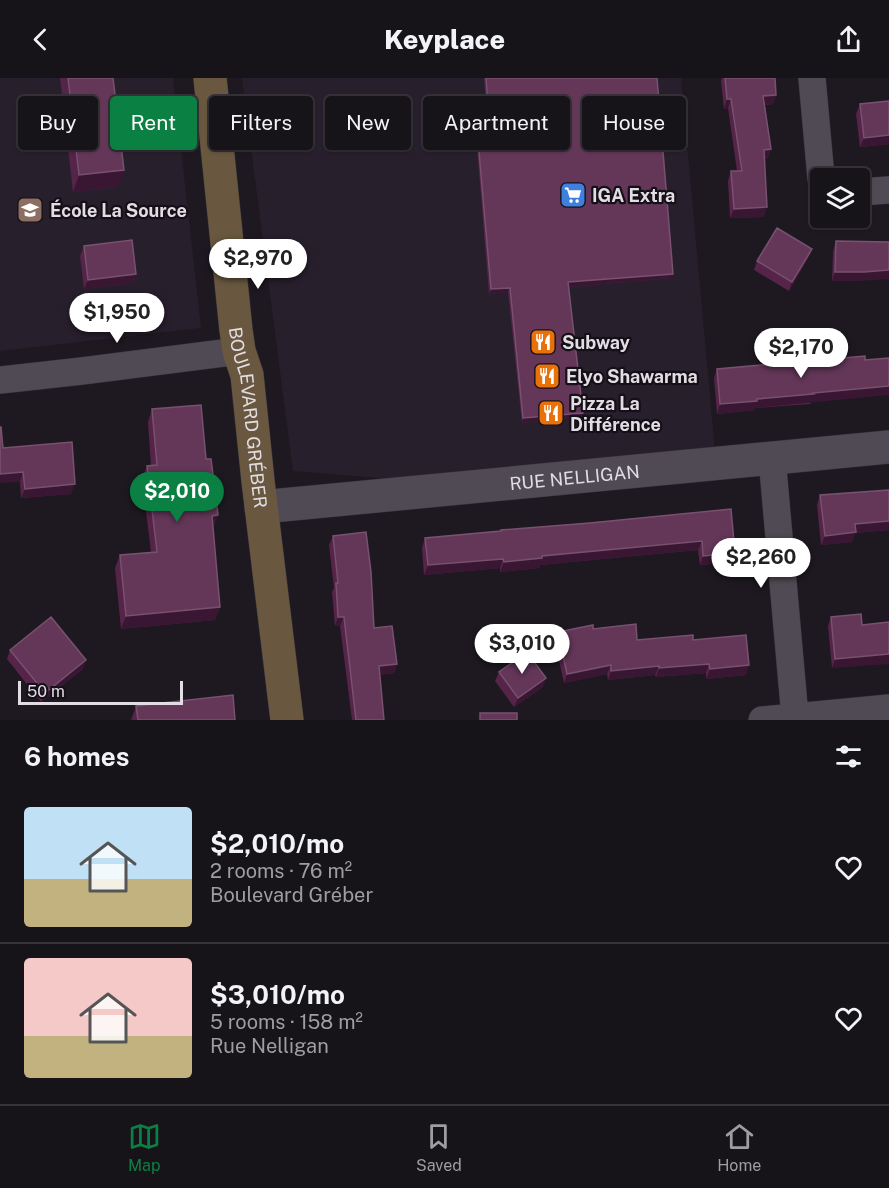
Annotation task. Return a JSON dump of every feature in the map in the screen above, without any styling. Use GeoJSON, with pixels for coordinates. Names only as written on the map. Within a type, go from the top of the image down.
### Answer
{"type":"FeatureCollection","features":[{"type":"Feature","properties":{"kind":"main road","name":"BOULEVARD GRÉBER"},"geometry":{"type":"LineString","coordinates":[[210,78],[239,351],[247,375],[287,720]]}},
{"type":"Feature","properties":{"kind":"street"},"geometry":{"type":"LineString","coordinates":[[812,78],[820,168]]}},
{"type":"Feature","properties":{"kind":"street"},"geometry":{"type":"LineString","coordinates":[[870,191],[889,190]]}},
{"type":"Feature","properties":{"kind":"street"},"geometry":{"type":"LineString","coordinates":[[0,380],[239,351]]}},
{"type":"Feature","properties":{"kind":"street","name":"RUE NELLIGAN"},"geometry":{"type":"LineString","coordinates":[[261,507],[889,447]]}},
{"type":"Feature","properties":{"kind":"street"},"geometry":{"type":"LineString","coordinates":[[772,458],[795,717]]}},
{"type":"Feature","properties":{"kind":"street"},"geometry":{"type":"LineString","coordinates":[[762,720],[889,708]]}},
{"type":"Feature","properties":{"kind":"shaded area"},"geometry":{"type":"Polygon","coordinates":[[[0,78],[173,78],[175,96],[110,96],[110,150],[181,150],[201,328],[0,351],[0,78]]]}},
{"type":"Feature","properties":{"kind":"shaded area"},"geometry":{"type":"Polygon","coordinates":[[[242,78],[681,78],[683,96],[582,96],[582,150],[686,150],[686,133],[716,463],[480,486],[293,471],[251,150],[313,150],[313,96],[244,96],[242,78]]]}},
{"type":"Feature","properties":{"kind":"building"},"geometry":{"type":"Polygon","coordinates":[[[68,78],[113,78],[115,96],[110,96],[110,150],[122,150],[124,170],[79,175],[76,150],[98,150],[98,96],[70,96],[68,78]]]}},
{"type":"Feature","properties":{"kind":"building","name":"IGA Extra"},"geometry":{"type":"Polygon","coordinates":[[[486,78],[657,78],[658,96],[582,96],[582,150],[663,150],[673,274],[568,282],[583,413],[523,418],[510,288],[491,289],[479,150],[570,150],[570,96],[487,96],[486,78]]]}},
{"type":"Feature","properties":{"kind":"building"},"geometry":{"type":"Polygon","coordinates":[[[725,78],[775,78],[776,95],[763,96],[771,149],[764,150],[767,207],[734,209],[731,171],[742,171],[731,99],[727,99],[725,78]]]}},
{"type":"Feature","properties":{"kind":"building"},"geometry":{"type":"Polygon","coordinates":[[[889,101],[889,135],[864,138],[860,104],[889,101]]]}},
{"type":"Feature","properties":{"kind":"building"},"geometry":{"type":"Polygon","coordinates":[[[777,228],[812,249],[792,282],[757,261],[777,228]]]}},
{"type":"Feature","properties":{"kind":"building"},"geometry":{"type":"Polygon","coordinates":[[[132,240],[136,274],[88,280],[84,246],[132,240]]]}},
{"type":"Feature","properties":{"kind":"building"},"geometry":{"type":"Polygon","coordinates":[[[836,241],[889,242],[889,270],[835,272],[836,241]]]}},
{"type":"Feature","properties":{"kind":"building"},"geometry":{"type":"Polygon","coordinates":[[[865,356],[865,360],[889,358],[889,386],[720,404],[717,369],[865,356]]]}},
{"type":"Feature","properties":{"kind":"building"},"geometry":{"type":"Polygon","coordinates":[[[201,405],[206,459],[211,459],[218,515],[212,516],[220,607],[126,616],[120,555],[157,552],[147,466],[157,465],[152,409],[201,405]]]}},
{"type":"Feature","properties":{"kind":"building"},"geometry":{"type":"Polygon","coordinates":[[[0,427],[3,448],[72,442],[75,484],[25,489],[23,472],[0,474],[0,427]]]}},
{"type":"Feature","properties":{"kind":"building"},"geometry":{"type":"Polygon","coordinates":[[[889,490],[889,521],[855,524],[856,532],[825,536],[820,495],[889,490]]]}},
{"type":"Feature","properties":{"kind":"building"},"geometry":{"type":"Polygon","coordinates":[[[731,509],[735,553],[703,556],[702,541],[542,556],[542,558],[504,562],[503,559],[428,565],[425,538],[731,509]]]}},
{"type":"Feature","properties":{"kind":"building"},"geometry":{"type":"Polygon","coordinates":[[[366,532],[374,628],[392,626],[397,664],[379,666],[384,720],[356,720],[344,617],[338,617],[336,583],[338,583],[333,536],[366,532]]]}},
{"type":"Feature","properties":{"kind":"building"},"geometry":{"type":"Polygon","coordinates":[[[861,614],[862,625],[889,622],[889,654],[835,659],[831,617],[861,614]]]}},
{"type":"Feature","properties":{"kind":"building"},"geometry":{"type":"Polygon","coordinates":[[[51,617],[86,660],[45,693],[10,650],[51,617]]]}},
{"type":"Feature","properties":{"kind":"building"},"geometry":{"type":"Polygon","coordinates":[[[636,624],[637,640],[693,635],[693,640],[746,635],[749,665],[710,669],[709,664],[659,668],[659,666],[611,671],[611,665],[567,674],[558,632],[593,625],[593,629],[636,624]]]}},
{"type":"Feature","properties":{"kind":"building"},"geometry":{"type":"Polygon","coordinates":[[[527,652],[546,678],[518,698],[499,672],[527,652]]]}},
{"type":"Feature","properties":{"kind":"building"},"geometry":{"type":"Polygon","coordinates":[[[233,695],[235,720],[138,720],[136,706],[233,695]]]}},
{"type":"Feature","properties":{"kind":"building"},"geometry":{"type":"Polygon","coordinates":[[[480,713],[517,713],[517,720],[480,720],[480,713]]]}},
{"type":"Feature","properties":{"kind":"place","name":"IGA Extra"},"geometry":{"type":"Point","coordinates":[573,195]}},
{"type":"Feature","properties":{"kind":"place","name":"École La Source"},"geometry":{"type":"Point","coordinates":[30,210]}},
{"type":"Feature","properties":{"kind":"place","name":"Subway"},"geometry":{"type":"Point","coordinates":[543,342]}},
{"type":"Feature","properties":{"kind":"place","name":"Elyo Shawarma"},"geometry":{"type":"Point","coordinates":[547,376]}},
{"type":"Feature","properties":{"kind":"place","name":"Pizza La Différence"},"geometry":{"type":"Point","coordinates":[551,413]}}]}
